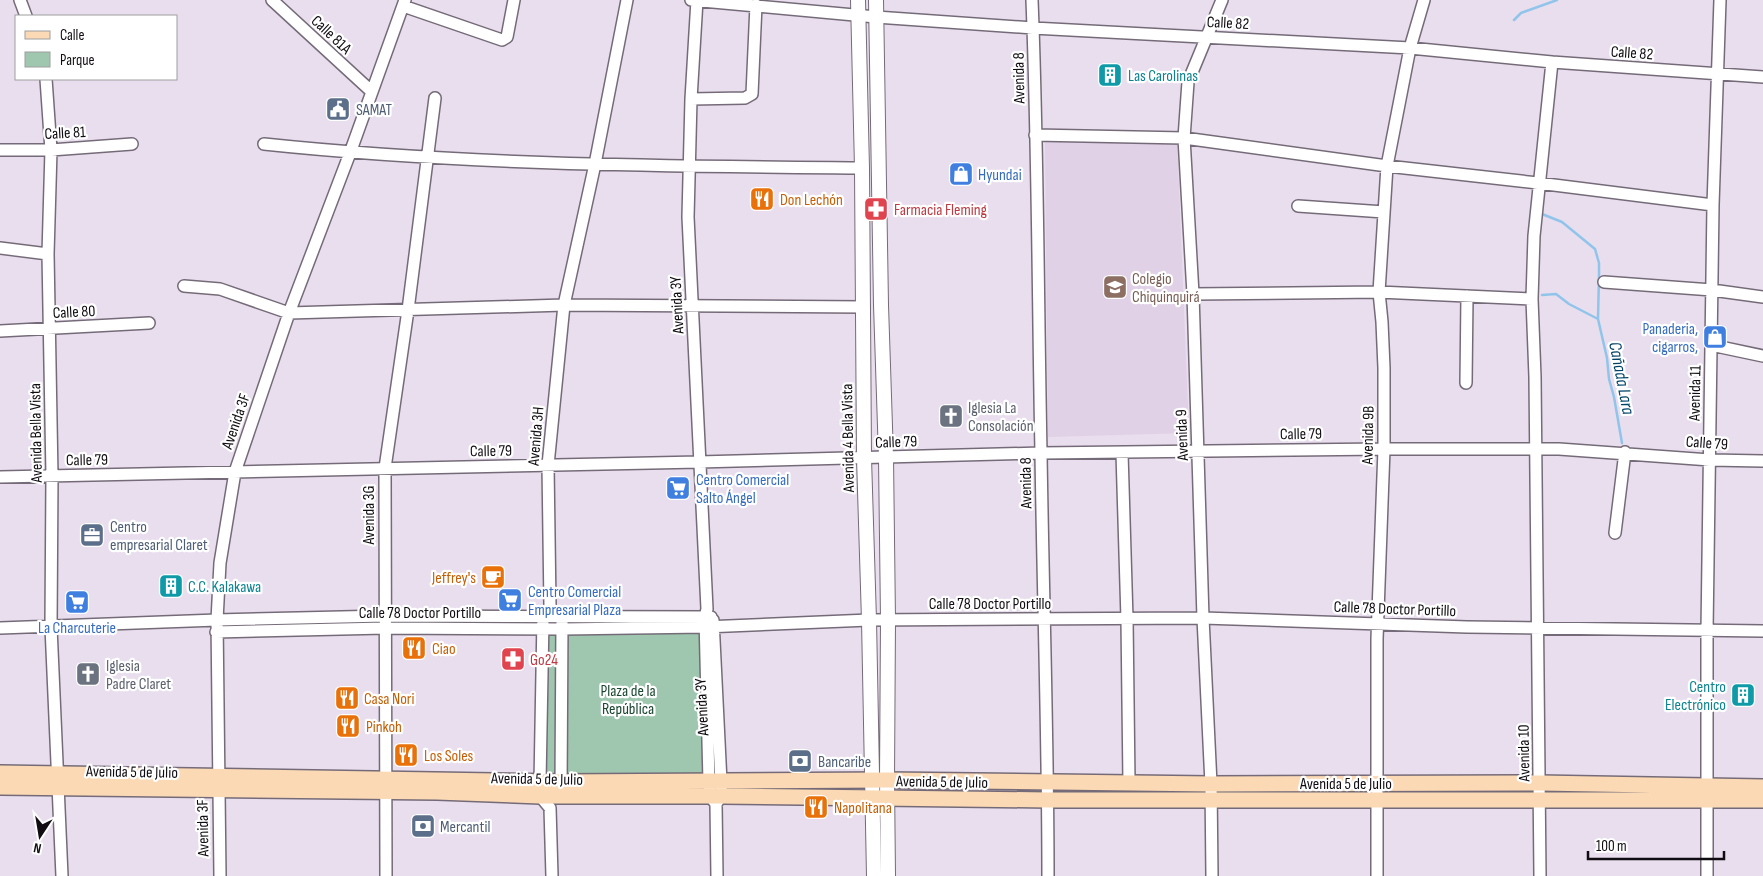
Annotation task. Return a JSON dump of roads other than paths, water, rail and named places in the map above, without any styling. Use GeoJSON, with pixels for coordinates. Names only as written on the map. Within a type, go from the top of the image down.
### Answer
{"type":"FeatureCollection","features":[{"type":"Feature","properties":{"kind":"main road","name":"Avenida 5 de Julio"},"geometry":{"type":"LineString","coordinates":[[0,773],[57,781]]}},
{"type":"Feature","properties":{"kind":"main road","name":"Avenida 5 de Julio"},"geometry":{"type":"LineString","coordinates":[[716,792],[880,780],[1210,784],[1540,783],[1708,793],[1763,800]]}},
{"type":"Feature","properties":{"kind":"main road","name":"Avenida 5 de Julio"},"geometry":{"type":"LineString","coordinates":[[0,787],[57,781],[218,782],[385,785],[551,793],[716,792],[872,798],[1048,800],[1540,800],[1708,793],[1763,787]]}},
{"type":"Feature","properties":{"kind":"street"},"geometry":{"type":"LineString","coordinates":[[20,0],[26,15]]}},
{"type":"Feature","properties":{"kind":"street","name":"Calle 81A"},"geometry":{"type":"LineString","coordinates":[[272,0],[371,91]]}},
{"type":"Feature","properties":{"kind":"street"},"geometry":{"type":"LineString","coordinates":[[404,3],[502,40],[507,37],[514,0]]}},
{"type":"Feature","properties":{"kind":"street","name":"Avenida 3H"},"geometry":{"type":"LineString","coordinates":[[552,876],[551,793],[543,623],[550,606],[548,465],[564,305],[627,0]]}},
{"type":"Feature","properties":{"kind":"street","name":"Calle 82"},"geometry":{"type":"LineString","coordinates":[[691,0],[876,17],[1033,28],[1410,48],[1552,62],[1763,77]]}},
{"type":"Feature","properties":{"kind":"street","name":"Avenida 3Y"},"geometry":{"type":"LineString","coordinates":[[697,0],[688,166],[688,217],[716,792],[717,876]]}},
{"type":"Feature","properties":{"kind":"street","name":"Avenida 4 Bella Vista"},"geometry":{"type":"LineString","coordinates":[[858,0],[864,307],[864,458],[869,620],[880,780],[888,798],[888,876]]}},
{"type":"Feature","properties":{"kind":"street","name":"Avenida 4 Bella Vista"},"geometry":{"type":"LineString","coordinates":[[874,876],[872,798],[880,780],[888,620],[876,0]]}},
{"type":"Feature","properties":{"kind":"street","name":"Avenida 8"},"geometry":{"type":"LineString","coordinates":[[1032,0],[1043,619],[1048,783],[1048,876]]}},
{"type":"Feature","properties":{"kind":"street","name":"Avenida 9"},"geometry":{"type":"LineString","coordinates":[[1212,876],[1193,294],[1184,138],[1188,82],[1222,0]]}},
{"type":"Feature","properties":{"kind":"street","name":"Avenida 9B"},"geometry":{"type":"LineString","coordinates":[[1377,876],[1377,624],[1384,449],[1384,368],[1379,292],[1387,166],[1410,48],[1424,0]]}},
{"type":"Feature","properties":{"kind":"street","name":"Avenida 11"},"geometry":{"type":"LineString","coordinates":[[1707,876],[1707,630],[1713,205],[1720,0]]}},
{"type":"Feature","properties":{"kind":"street","name":"Avenida 3F"},"geometry":{"type":"LineString","coordinates":[[220,876],[216,620],[220,563],[234,472],[289,314],[404,3]]}},
{"type":"Feature","properties":{"kind":"street"},"geometry":{"type":"LineString","coordinates":[[691,99],[746,98],[752,94],[756,5]]}},
{"type":"Feature","properties":{"kind":"street","name":"Avenida 10"},"geometry":{"type":"LineString","coordinates":[[1540,876],[1532,298],[1538,183],[1552,62]]}},
{"type":"Feature","properties":{"kind":"street","name":"Avenida Bella Vista"},"geometry":{"type":"LineString","coordinates":[[46,80],[51,150],[48,254],[52,476],[51,627],[62,876]]}},
{"type":"Feature","properties":{"kind":"street","name":"Avenida 3G"},"geometry":{"type":"LineString","coordinates":[[386,876],[385,468],[408,310],[435,98]]}},
{"type":"Feature","properties":{"kind":"street"},"geometry":{"type":"LineString","coordinates":[[1035,135],[1184,138],[1387,166],[1713,205]]}},
{"type":"Feature","properties":{"kind":"street","name":"Calle 81"},"geometry":{"type":"LineString","coordinates":[[0,150],[51,150],[132,144]]}},
{"type":"Feature","properties":{"kind":"street"},"geometry":{"type":"LineString","coordinates":[[264,144],[350,153],[427,158],[594,164],[862,168]]}},
{"type":"Feature","properties":{"kind":"street"},"geometry":{"type":"LineString","coordinates":[[1298,206],[1384,212]]}},
{"type":"Feature","properties":{"kind":"street"},"geometry":{"type":"LineString","coordinates":[[0,248],[48,254]]}},
{"type":"Feature","properties":{"kind":"street"},"geometry":{"type":"LineString","coordinates":[[1604,282],[1712,290],[1763,297]]}},
{"type":"Feature","properties":{"kind":"street"},"geometry":{"type":"LineString","coordinates":[[184,286],[220,289],[289,314],[564,305],[864,307]]}},
{"type":"Feature","properties":{"kind":"street"},"geometry":{"type":"LineString","coordinates":[[1193,294],[1379,292],[1532,298]]}},
{"type":"Feature","properties":{"kind":"street"},"geometry":{"type":"LineString","coordinates":[[1466,383],[1467,296]]}},
{"type":"Feature","properties":{"kind":"street","name":"Calle 80"},"geometry":{"type":"LineString","coordinates":[[0,331],[149,323]]}},
{"type":"Feature","properties":{"kind":"street"},"geometry":{"type":"LineString","coordinates":[[1711,345],[1763,356]]}},
{"type":"Feature","properties":{"kind":"street","name":"Calle 79"},"geometry":{"type":"LineString","coordinates":[[0,477],[1041,453],[1384,449],[1535,449],[1625,452],[1710,460],[1763,461]]}},
{"type":"Feature","properties":{"kind":"street"},"geometry":{"type":"LineString","coordinates":[[1615,534],[1625,452]]}},
{"type":"Feature","properties":{"kind":"street"},"geometry":{"type":"LineString","coordinates":[[1122,453],[1129,783]]}},
{"type":"Feature","properties":{"kind":"street"},"geometry":{"type":"LineString","coordinates":[[550,606],[562,623],[551,793]]}},
{"type":"Feature","properties":{"kind":"street","name":"Calle 78 Doctor Portillo"},"geometry":{"type":"LineString","coordinates":[[0,628],[216,620],[562,623],[708,619],[1203,618],[1537,628],[1763,631]]}},
{"type":"Feature","properties":{"kind":"street","name":"Calle 78 Doctor Portillo"},"geometry":{"type":"LineString","coordinates":[[216,632],[385,622]]}},
{"type":"Feature","properties":{"kind":"waterway"},"geometry":{"type":"LineString","coordinates":[[1514,20],[1521,13],[1557,0]]}},
{"type":"Feature","properties":{"kind":"waterway","name":"Cañada Lara"},"geometry":{"type":"LineString","coordinates":[[1542,214],[1562,222],[1595,249],[1599,263],[1598,319],[1622,443]]}},
{"type":"Feature","properties":{"kind":"waterway","name":"Cañada Lara"},"geometry":{"type":"LineString","coordinates":[[1542,295],[1556,294],[1569,304],[1598,319]]}},
{"type":"Feature","properties":{"kind":"place","name":"Las Carolinas"},"geometry":{"type":"Point","coordinates":[1110,75]}},
{"type":"Feature","properties":{"kind":"place","name":"SAMAT"},"geometry":{"type":"Point","coordinates":[338,109]}},
{"type":"Feature","properties":{"kind":"place","name":"Hyundai"},"geometry":{"type":"Point","coordinates":[961,174]}},
{"type":"Feature","properties":{"kind":"place","name":"Don Lechón"},"geometry":{"type":"Point","coordinates":[762,199]}},
{"type":"Feature","properties":{"kind":"place","name":"Farmacia Fleming"},"geometry":{"type":"Point","coordinates":[876,209]}},
{"type":"Feature","properties":{"kind":"place","name":"Colegio Chiquinquirá"},"geometry":{"type":"Point","coordinates":[1115,287]}},
{"type":"Feature","properties":{"kind":"place","name":"Panaderia, cigarros,"},"geometry":{"type":"Point","coordinates":[1715,337]}},
{"type":"Feature","properties":{"kind":"place","name":"Iglesia La Consolación"},"geometry":{"type":"Point","coordinates":[951,416]}},
{"type":"Feature","properties":{"kind":"place","name":"Centro Comercial Salto Ángel"},"geometry":{"type":"Point","coordinates":[678,488]}},
{"type":"Feature","properties":{"kind":"place","name":"Centro empresarial Claret"},"geometry":{"type":"Point","coordinates":[92,535]}},
{"type":"Feature","properties":{"kind":"place","name":"Jeffrey's"},"geometry":{"type":"Point","coordinates":[493,577]}},
{"type":"Feature","properties":{"kind":"place","name":"C.C. Kalakawa"},"geometry":{"type":"Point","coordinates":[171,586]}},
{"type":"Feature","properties":{"kind":"place","name":"Centro Comercial Empresarial Plaza"},"geometry":{"type":"Point","coordinates":[510,600]}},
{"type":"Feature","properties":{"kind":"place","name":"La Charcuterie"},"geometry":{"type":"Point","coordinates":[77,602]}},
{"type":"Feature","properties":{"kind":"place","name":"Ciao"},"geometry":{"type":"Point","coordinates":[414,648]}},
{"type":"Feature","properties":{"kind":"place","name":"Go24"},"geometry":{"type":"Point","coordinates":[513,659]}},
{"type":"Feature","properties":{"kind":"place","name":"Iglesia Padre Claret"},"geometry":{"type":"Point","coordinates":[88,674]}},
{"type":"Feature","properties":{"kind":"place","name":"Centro Electrónico"},"geometry":{"type":"Point","coordinates":[1743,695]}},
{"type":"Feature","properties":{"kind":"place","name":"Casa Nori"},"geometry":{"type":"Point","coordinates":[347,698]}},
{"type":"Feature","properties":{"kind":"place","name":"Pinkoh"},"geometry":{"type":"Point","coordinates":[348,726]}},
{"type":"Feature","properties":{"kind":"place","name":"Los Soles"},"geometry":{"type":"Point","coordinates":[406,755]}},
{"type":"Feature","properties":{"kind":"place","name":"Bancaribe"},"geometry":{"type":"Point","coordinates":[800,761]}},
{"type":"Feature","properties":{"kind":"place","name":"Napolitana"},"geometry":{"type":"Point","coordinates":[816,807]}},
{"type":"Feature","properties":{"kind":"place","name":"Mercantil"},"geometry":{"type":"Point","coordinates":[423,826]}},
{"type":"Feature","properties":{"kind":"park label","name":"Plaza de la República"},"geometry":{"type":"Point","coordinates":[628,699]}}]}
